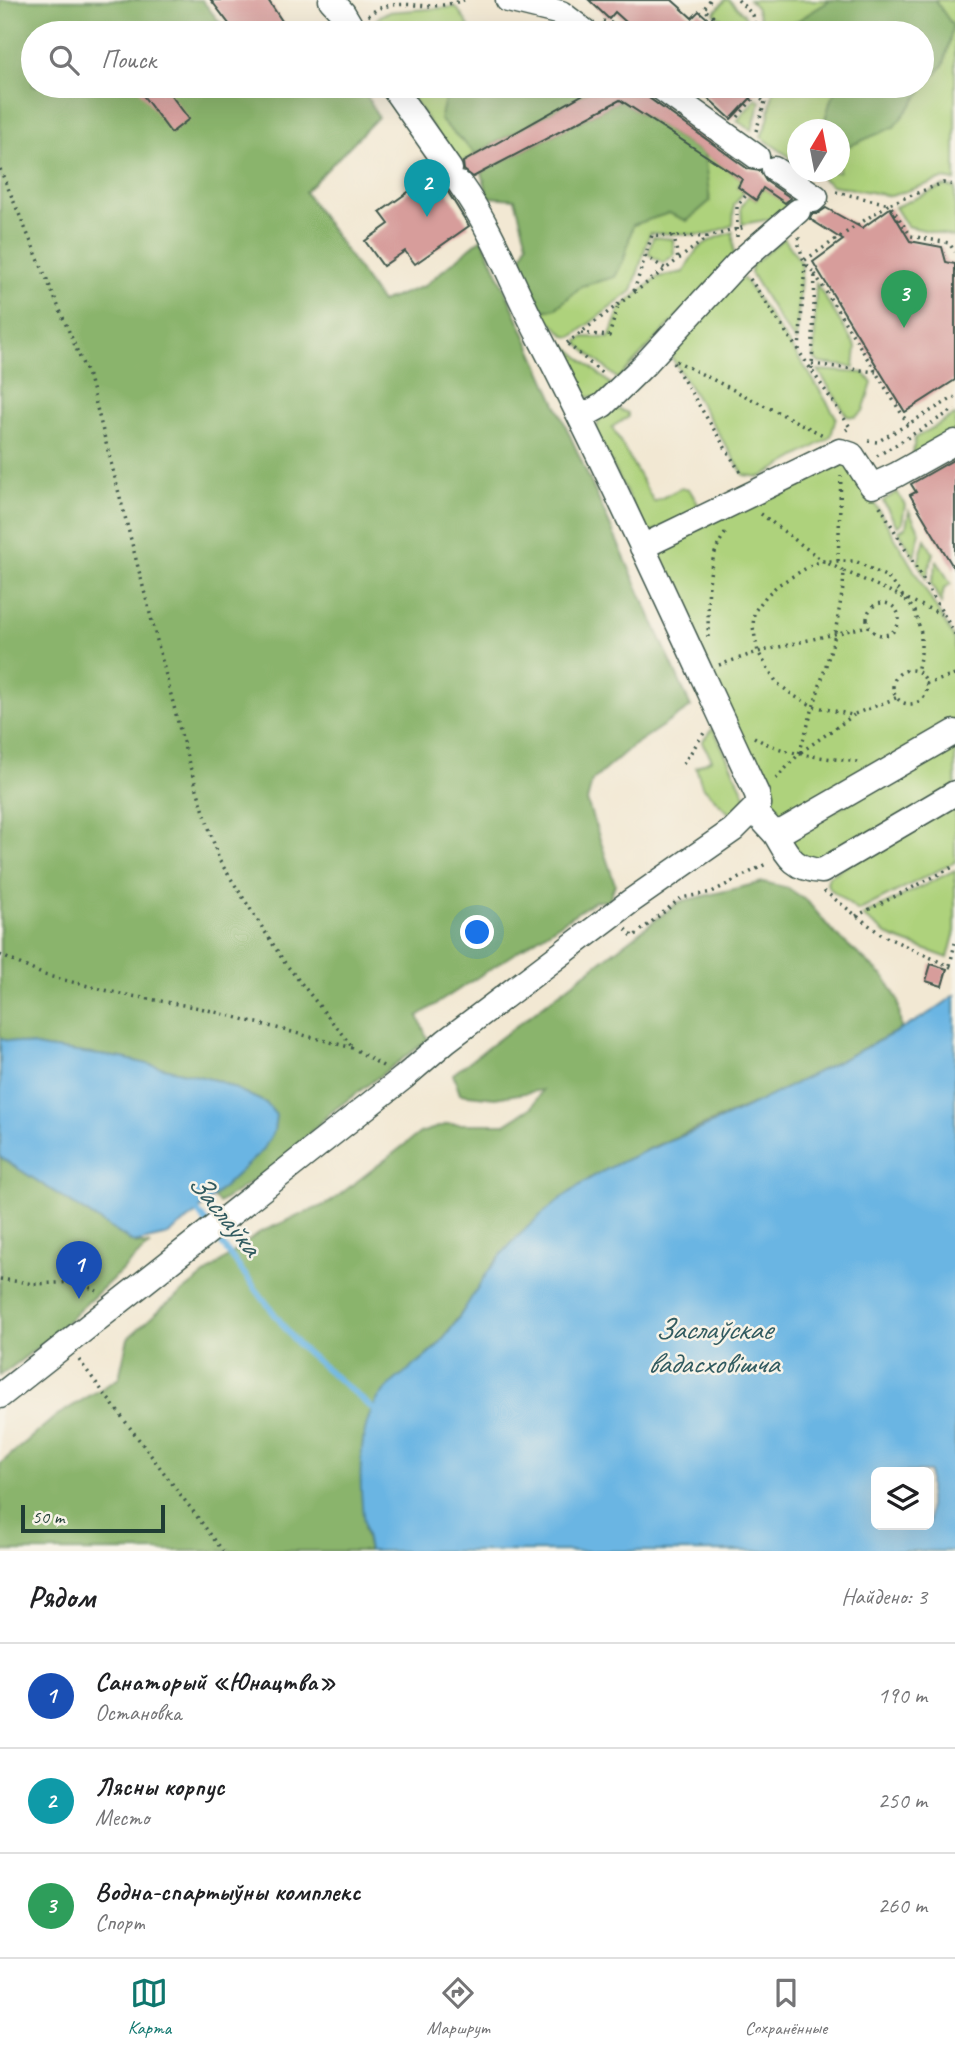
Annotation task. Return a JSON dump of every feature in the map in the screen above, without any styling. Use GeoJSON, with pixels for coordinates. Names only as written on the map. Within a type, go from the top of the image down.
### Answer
{"type":"FeatureCollection","features":[{"type":"Feature","properties":{"kind":"street"},"geometry":{"type":"LineString","coordinates":[[331,0],[352,21]]}},
{"type":"Feature","properties":{"kind":"street"},"geometry":{"type":"LineString","coordinates":[[508,0],[561,13],[571,21]]}},
{"type":"Feature","properties":{"kind":"street"},"geometry":{"type":"LineString","coordinates":[[400,98],[455,176],[497,247],[642,547],[755,803],[769,845],[797,865],[822,871],[955,793]]}},
{"type":"Feature","properties":{"kind":"street"},"geometry":{"type":"LineString","coordinates":[[581,417],[603,405],[739,262],[816,197],[761,154],[676,98]]}},
{"type":"Feature","properties":{"kind":"street"},"geometry":{"type":"LineString","coordinates":[[642,547],[749,495],[842,441],[872,485],[897,475],[955,442]]}},
{"type":"Feature","properties":{"kind":"street"},"geometry":{"type":"LineString","coordinates":[[769,845],[955,732]]}},
{"type":"Feature","properties":{"kind":"street"},"geometry":{"type":"LineString","coordinates":[[0,1396],[403,1078],[446,1041],[631,901],[733,830],[755,803]]}},
{"type":"Feature","properties":{"kind":"path"},"geometry":{"type":"LineString","coordinates":[[364,21],[372,11],[383,5],[433,6],[464,0]]}},
{"type":"Feature","properties":{"kind":"path"},"geometry":{"type":"LineString","coordinates":[[710,0],[704,9],[718,21]]}},
{"type":"Feature","properties":{"kind":"path"},"geometry":{"type":"LineString","coordinates":[[738,0],[754,15],[755,21]]}},
{"type":"Feature","properties":{"kind":"path"},"geometry":{"type":"LineString","coordinates":[[734,121],[753,98]]}},
{"type":"Feature","properties":{"kind":"path"},"geometry":{"type":"LineString","coordinates":[[760,98],[765,102]]}},
{"type":"Feature","properties":{"kind":"path"},"geometry":{"type":"LineString","coordinates":[[761,154],[766,98]]}},
{"type":"Feature","properties":{"kind":"path"},"geometry":{"type":"LineString","coordinates":[[0,169],[90,381],[187,757],[219,860],[285,963],[353,1048]]}},
{"type":"Feature","properties":{"kind":"path"},"geometry":{"type":"LineString","coordinates":[[805,262],[889,204],[943,183],[955,185]]}},
{"type":"Feature","properties":{"kind":"path"},"geometry":{"type":"LineString","coordinates":[[908,424],[805,262],[799,246],[800,222],[806,204],[836,192],[889,204],[911,236],[949,243],[955,253]]}},
{"type":"Feature","properties":{"kind":"path"},"geometry":{"type":"LineString","coordinates":[[747,194],[737,206],[739,262],[850,427]]}},
{"type":"Feature","properties":{"kind":"path"},"geometry":{"type":"LineString","coordinates":[[568,343],[708,237],[750,226]]}},
{"type":"Feature","properties":{"kind":"path"},"geometry":{"type":"LineString","coordinates":[[634,293],[652,235],[708,237]]}},
{"type":"Feature","properties":{"kind":"path"},"geometry":{"type":"LineString","coordinates":[[674,235],[678,260]]}},
{"type":"Feature","properties":{"kind":"path"},"geometry":{"type":"LineString","coordinates":[[645,256],[666,269]]}},
{"type":"Feature","properties":{"kind":"path"},"geometry":{"type":"LineString","coordinates":[[799,353],[805,262]]}},
{"type":"Feature","properties":{"kind":"path"},"geometry":{"type":"LineString","coordinates":[[812,371],[815,274]]}},
{"type":"Feature","properties":{"kind":"path"},"geometry":{"type":"LineString","coordinates":[[581,333],[609,336],[619,304]]}},
{"type":"Feature","properties":{"kind":"path"},"geometry":{"type":"LineString","coordinates":[[842,441],[670,358],[744,477],[751,482],[750,504],[823,561],[943,615]]}},
{"type":"Feature","properties":{"kind":"path"},"geometry":{"type":"LineString","coordinates":[[812,364],[876,372]]}},
{"type":"Feature","properties":{"kind":"path"},"geometry":{"type":"LineString","coordinates":[[866,449],[860,440],[877,442],[955,397]]}},
{"type":"Feature","properties":{"kind":"path"},"geometry":{"type":"LineString","coordinates":[[873,458],[955,410]]}},
{"type":"Feature","properties":{"kind":"path"},"geometry":{"type":"LineString","coordinates":[[838,561],[842,441],[850,427]]}},
{"type":"Feature","properties":{"kind":"path"},"geometry":{"type":"LineString","coordinates":[[842,441],[850,427]]}},
{"type":"Feature","properties":{"kind":"path"},"geometry":{"type":"LineString","coordinates":[[872,485],[874,496],[955,634]]}},
{"type":"Feature","properties":{"kind":"path"},"geometry":{"type":"LineString","coordinates":[[708,644],[710,570],[723,536],[732,525]]}},
{"type":"Feature","properties":{"kind":"path"},"geometry":{"type":"LineString","coordinates":[[854,715],[813,706],[794,696],[777,683],[758,652],[752,627],[754,612],[766,595],[778,585],[823,561],[855,561],[887,577],[915,611],[921,633],[921,653],[916,672]]}},
{"type":"Feature","properties":{"kind":"path"},"geometry":{"type":"LineString","coordinates":[[799,754],[835,633],[844,571]]}},
{"type":"Feature","properties":{"kind":"path"},"geometry":{"type":"LineString","coordinates":[[876,604],[891,605],[900,618],[897,629],[888,635],[877,635],[868,626],[869,612],[876,604]]}},
{"type":"Feature","properties":{"kind":"path"},"geometry":{"type":"LineString","coordinates":[[707,669],[758,652],[868,626]]}},
{"type":"Feature","properties":{"kind":"path"},"geometry":{"type":"LineString","coordinates":[[906,671],[916,672],[923,677],[926,684],[925,694],[917,702],[906,704],[897,698],[893,687],[897,676],[906,671]]}},
{"type":"Feature","properties":{"kind":"path"},"geometry":{"type":"LineString","coordinates":[[926,684],[955,675]]}},
{"type":"Feature","properties":{"kind":"path"},"geometry":{"type":"LineString","coordinates":[[755,803],[799,754],[854,715],[897,698]]}},
{"type":"Feature","properties":{"kind":"path"},"geometry":{"type":"LineString","coordinates":[[683,764],[706,731]]}},
{"type":"Feature","properties":{"kind":"path"},"geometry":{"type":"LineString","coordinates":[[751,735],[770,746],[799,754],[862,762]]}},
{"type":"Feature","properties":{"kind":"path"},"geometry":{"type":"LineString","coordinates":[[769,845],[765,864],[778,867]]}},
{"type":"Feature","properties":{"kind":"path"},"geometry":{"type":"LineString","coordinates":[[856,916],[955,866]]}},
{"type":"Feature","properties":{"kind":"path"},"geometry":{"type":"LineString","coordinates":[[818,886],[882,935],[955,969]]}},
{"type":"Feature","properties":{"kind":"path"},"geometry":{"type":"LineString","coordinates":[[950,965],[955,943]]}},
{"type":"Feature","properties":{"kind":"path"},"geometry":{"type":"LineString","coordinates":[[0,955],[44,975],[121,994],[201,1008],[353,1048],[403,1078]]}},
{"type":"Feature","properties":{"kind":"path"},"geometry":{"type":"LineString","coordinates":[[0,1279],[34,1284],[78,1282],[119,1303]]}},
{"type":"Feature","properties":{"kind":"path"},"geometry":{"type":"LineString","coordinates":[[66,1344],[223,1551]]}},
{"type":"Feature","properties":{"kind":"green space"},"geometry":{"type":"Polygon","coordinates":[[[0,0],[202,0],[219,21],[21,21],[21,98],[368,98],[378,117],[305,192],[381,302],[424,286],[482,238],[691,707],[631,747],[592,781],[587,801],[615,884],[609,901],[595,901],[418,1016],[428,1040],[330,1113],[276,1166],[219,1203],[213,1197],[237,1174],[266,1103],[219,1081],[122,1058],[0,1039],[0,0]]]}},
{"type":"Feature","properties":{"kind":"green space"},"geometry":{"type":"Polygon","coordinates":[[[725,0],[729,0],[744,14],[747,21],[723,21],[714,13],[725,0]]]}},
{"type":"Feature","properties":{"kind":"green space"},"geometry":{"type":"Polygon","coordinates":[[[749,0],[955,0],[955,181],[943,179],[891,196],[832,185],[827,182],[850,182],[850,119],[787,119],[787,155],[761,137],[768,120],[772,98],[934,98],[934,21],[761,21],[756,7],[749,0]]]}},
{"type":"Feature","properties":{"kind":"green space"},"geometry":{"type":"Polygon","coordinates":[[[831,0],[935,0],[953,26],[944,64],[934,77],[934,21],[797,21],[831,0]]]}},
{"type":"Feature","properties":{"kind":"green space"},"geometry":{"type":"Polygon","coordinates":[[[456,7],[466,21],[375,21],[388,12],[456,7]]]}},
{"type":"Feature","properties":{"kind":"green space"},"geometry":{"type":"Polygon","coordinates":[[[412,98],[446,98],[441,120],[476,154],[458,164],[412,98]]]}},
{"type":"Feature","properties":{"kind":"green space"},"geometry":{"type":"Polygon","coordinates":[[[445,98],[577,98],[476,154],[440,120],[445,98]]]}},
{"type":"Feature","properties":{"kind":"green space"},"geometry":{"type":"Polygon","coordinates":[[[756,98],[760,102],[752,130],[737,121],[756,98]]]}},
{"type":"Feature","properties":{"kind":"green space"},"geometry":{"type":"Polygon","coordinates":[[[832,98],[917,98],[894,127],[850,146],[850,119],[825,119],[832,98]]]}},
{"type":"Feature","properties":{"kind":"green space"},"geometry":{"type":"Polygon","coordinates":[[[620,100],[704,154],[710,201],[687,221],[669,213],[633,225],[624,259],[615,277],[582,286],[556,308],[542,311],[521,260],[527,243],[515,199],[488,197],[482,172],[620,100]]]}},
{"type":"Feature","properties":{"kind":"green space"},"geometry":{"type":"Polygon","coordinates":[[[704,154],[742,179],[738,187],[744,192],[734,205],[733,225],[707,235],[650,233],[632,291],[572,337],[566,336],[540,312],[556,308],[582,286],[615,276],[624,259],[632,225],[669,213],[704,154]]]}},
{"type":"Feature","properties":{"kind":"green space"},"geometry":{"type":"Polygon","coordinates":[[[944,186],[955,188],[955,237],[907,226],[895,207],[944,186]]]}},
{"type":"Feature","properties":{"kind":"green space"},"geometry":{"type":"Polygon","coordinates":[[[763,188],[794,208],[783,217],[742,224],[741,207],[749,195],[756,200],[763,188]]]}},
{"type":"Feature","properties":{"kind":"green space"},"geometry":{"type":"Polygon","coordinates":[[[733,232],[734,257],[618,379],[578,344],[584,337],[609,338],[620,308],[658,277],[684,272],[692,256],[702,245],[733,232]]]}},
{"type":"Feature","properties":{"kind":"green space"},"geometry":{"type":"Polygon","coordinates":[[[653,237],[673,239],[674,255],[663,263],[648,254],[653,237]]]}},
{"type":"Feature","properties":{"kind":"green space"},"geometry":{"type":"Polygon","coordinates":[[[784,238],[802,264],[796,342],[751,273],[752,265],[784,238]]]}},
{"type":"Feature","properties":{"kind":"green space"},"geometry":{"type":"Polygon","coordinates":[[[738,279],[744,279],[836,417],[831,436],[826,440],[761,477],[744,475],[668,349],[738,279]]]}},
{"type":"Feature","properties":{"kind":"green space"},"geometry":{"type":"Polygon","coordinates":[[[816,283],[856,347],[854,367],[819,363],[814,358],[816,283]]]}},
{"type":"Feature","properties":{"kind":"green space"},"geometry":{"type":"Polygon","coordinates":[[[549,331],[612,385],[598,398],[581,396],[549,331]]]}},
{"type":"Feature","properties":{"kind":"green space"},"geometry":{"type":"Polygon","coordinates":[[[818,370],[864,373],[872,383],[863,411],[855,417],[847,416],[818,370]]]}},
{"type":"Feature","properties":{"kind":"green space"},"geometry":{"type":"Polygon","coordinates":[[[615,408],[628,413],[628,417],[612,427],[654,502],[681,488],[689,489],[698,504],[691,516],[647,534],[596,432],[602,417],[615,408]]]}},
{"type":"Feature","properties":{"kind":"green space"},"geometry":{"type":"Polygon","coordinates":[[[955,415],[955,434],[912,461],[915,438],[955,415]]]}},
{"type":"Feature","properties":{"kind":"green space"},"geometry":{"type":"Polygon","coordinates":[[[832,459],[852,465],[955,640],[955,728],[787,820],[779,817],[765,791],[658,557],[665,546],[832,459]]]}},
{"type":"Feature","properties":{"kind":"green space"},"geometry":{"type":"Polygon","coordinates":[[[897,492],[905,505],[902,523],[897,526],[883,501],[897,492]]]}},
{"type":"Feature","properties":{"kind":"green space"},"geometry":{"type":"Polygon","coordinates":[[[909,511],[920,532],[914,557],[899,531],[906,527],[909,511]]]}},
{"type":"Feature","properties":{"kind":"green space"},"geometry":{"type":"Polygon","coordinates":[[[925,539],[933,553],[926,579],[918,563],[925,539]]]}},
{"type":"Feature","properties":{"kind":"green space"},"geometry":{"type":"Polygon","coordinates":[[[937,561],[951,584],[944,588],[941,603],[931,584],[937,561]]]}},
{"type":"Feature","properties":{"kind":"green space"},"geometry":{"type":"Polygon","coordinates":[[[713,728],[746,797],[733,814],[702,786],[696,767],[712,759],[702,742],[713,728]]]}},
{"type":"Feature","properties":{"kind":"green space"},"geometry":{"type":"Polygon","coordinates":[[[955,741],[955,786],[826,861],[804,859],[788,838],[955,741]]]}},
{"type":"Feature","properties":{"kind":"green space"},"geometry":{"type":"Polygon","coordinates":[[[955,803],[955,862],[858,911],[829,888],[829,876],[955,803]]]}},
{"type":"Feature","properties":{"kind":"green space"},"geometry":{"type":"Polygon","coordinates":[[[955,870],[955,931],[948,958],[891,937],[862,916],[955,870]]]}},
{"type":"Feature","properties":{"kind":"green space"},"geometry":{"type":"Polygon","coordinates":[[[763,882],[788,888],[808,902],[832,931],[885,978],[898,1000],[901,1029],[763,1100],[648,1149],[590,1178],[463,1311],[439,1344],[421,1361],[364,1528],[369,1551],[0,1551],[0,1464],[56,1416],[119,1378],[128,1338],[163,1307],[260,1232],[329,1203],[420,1133],[448,1124],[505,1124],[532,1107],[542,1090],[495,1098],[460,1094],[453,1074],[679,902],[763,882]]]}},
{"type":"Feature","properties":{"kind":"green space"},"geometry":{"type":"Polygon","coordinates":[[[0,1157],[134,1243],[149,1245],[45,1342],[0,1376],[0,1157]]]}},
{"type":"Feature","properties":{"kind":"water","name":"Заслаўскае вадасховішча"},"geometry":{"type":"Polygon","coordinates":[[[955,995],[955,1551],[369,1551],[363,1514],[361,1472],[365,1430],[371,1412],[386,1389],[439,1344],[496,1261],[528,1227],[566,1195],[605,1170],[759,1102],[929,1013],[955,995]]]}},
{"type":"Feature","properties":{"kind":"water"},"geometry":{"type":"Polygon","coordinates":[[[0,1039],[122,1058],[219,1081],[266,1103],[276,1115],[274,1131],[263,1150],[194,1215],[168,1235],[134,1243],[0,1157],[0,1039]]]}},
{"type":"Feature","properties":{"kind":"building"},"geometry":{"type":"Polygon","coordinates":[[[211,0],[268,0],[282,21],[227,21],[211,0]]]}},
{"type":"Feature","properties":{"kind":"building"},"geometry":{"type":"Polygon","coordinates":[[[589,0],[672,0],[692,18],[699,11],[710,21],[625,21],[615,12],[609,19],[589,0]]]}},
{"type":"Feature","properties":{"kind":"building"},"geometry":{"type":"Polygon","coordinates":[[[145,98],[173,98],[189,119],[171,133],[145,98]]]}},
{"type":"Feature","properties":{"kind":"building"},"geometry":{"type":"Polygon","coordinates":[[[577,98],[649,98],[748,169],[760,171],[766,181],[791,198],[785,203],[763,188],[756,200],[738,187],[742,179],[620,100],[473,177],[464,170],[463,162],[577,98]]]}},
{"type":"Feature","properties":{"kind":"building"},"geometry":{"type":"Polygon","coordinates":[[[708,98],[751,98],[731,119],[708,98]]]}},
{"type":"Feature","properties":{"kind":"building"},"geometry":{"type":"Polygon","coordinates":[[[435,173],[445,183],[469,226],[415,264],[405,251],[383,266],[365,241],[389,224],[380,212],[435,173]]]}},
{"type":"Feature","properties":{"kind":"building"},"geometry":{"type":"Polygon","coordinates":[[[826,208],[862,228],[890,208],[910,241],[942,247],[946,262],[955,264],[955,380],[905,412],[813,262],[843,240],[810,219],[812,214],[826,208]]]}},
{"type":"Feature","properties":{"kind":"building"},"geometry":{"type":"Polygon","coordinates":[[[955,459],[955,570],[910,495],[916,492],[911,484],[955,459]]]}},
{"type":"Feature","properties":{"kind":"building"},"geometry":{"type":"Polygon","coordinates":[[[931,964],[947,969],[942,986],[926,981],[931,964]]]}},
{"type":"Feature","properties":{"kind":"waterway","name":"Заслаўка"},"geometry":{"type":"LineString","coordinates":[[194,1207],[209,1226]]}},
{"type":"Feature","properties":{"kind":"waterway","name":"Заслаўка"},"geometry":{"type":"LineString","coordinates":[[215,1235],[298,1345],[372,1408]]}},
{"type":"Feature","properties":{"kind":"place","name":"Лясны корпус"},"geometry":{"type":"Point","coordinates":[427,217]}},
{"type":"Feature","properties":{"kind":"place","name":"Водна-спартыўны комплекс"},"geometry":{"type":"Point","coordinates":[904,328]}},
{"type":"Feature","properties":{"kind":"place","name":"Санаторый «Юнацтва»"},"geometry":{"type":"Point","coordinates":[79,1299]}}]}
